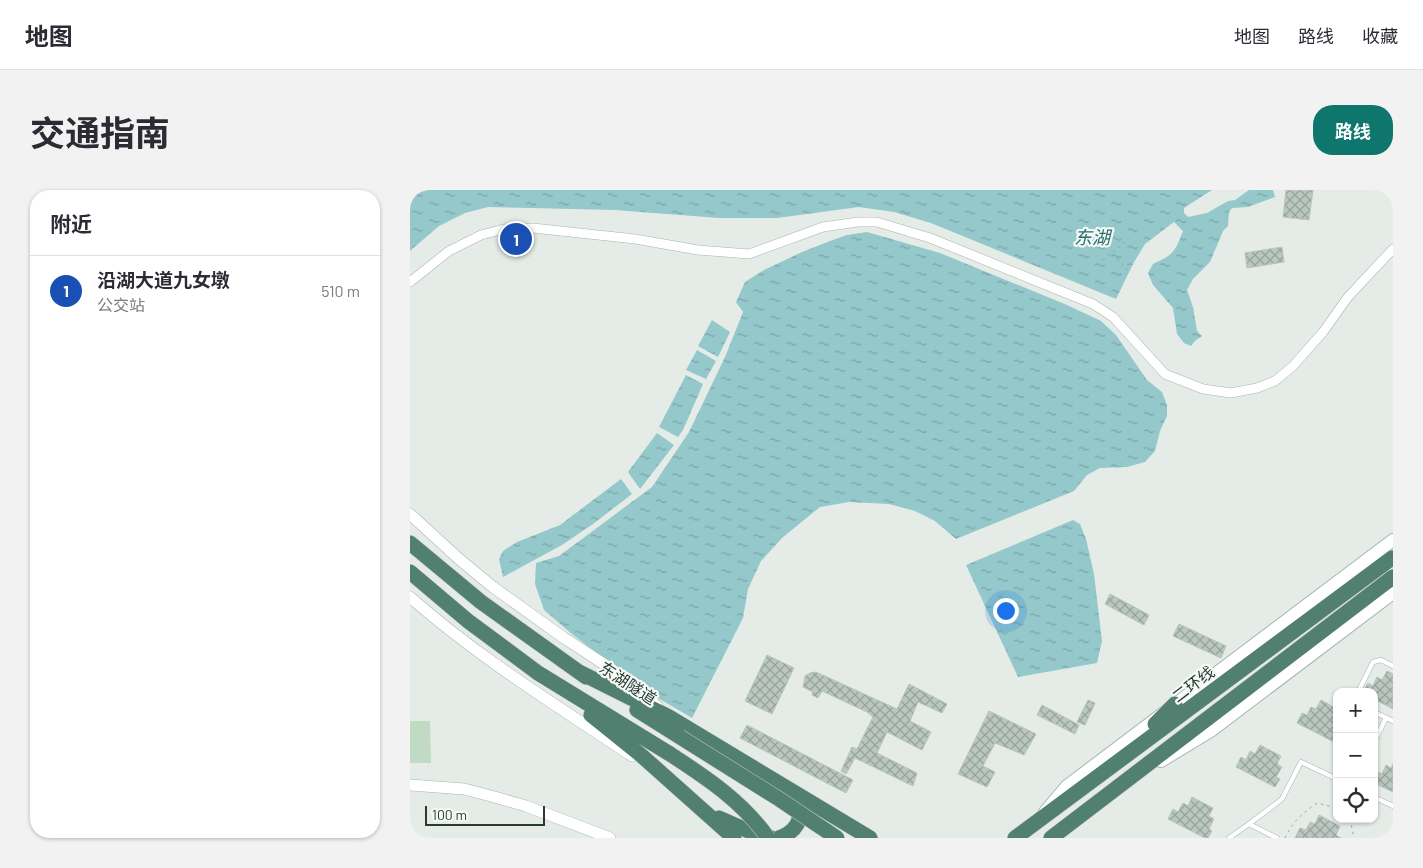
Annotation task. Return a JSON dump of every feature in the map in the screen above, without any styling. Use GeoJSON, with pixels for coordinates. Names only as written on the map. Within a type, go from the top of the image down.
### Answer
{"type":"FeatureCollection","features":[{"type":"Feature","properties":{"kind":"highway","name":"东湖隧道"},"geometry":{"type":"LineString","coordinates":[[410,542],[481,602],[579,672],[779,798],[837,838]]}},
{"type":"Feature","properties":{"kind":"highway","name":"二环线"},"geometry":{"type":"LineString","coordinates":[[1015,838],[1392,558]]}},
{"type":"Feature","properties":{"kind":"highway"},"geometry":{"type":"LineString","coordinates":[[410,572],[468,621],[538,673],[625,743],[734,838]]}},
{"type":"Feature","properties":{"kind":"highway"},"geometry":{"type":"LineString","coordinates":[[1051,838],[1393,577]]}},
{"type":"Feature","properties":{"kind":"highway"},"geometry":{"type":"LineString","coordinates":[[579,672],[670,717],[870,838]]}},
{"type":"Feature","properties":{"kind":"highway"},"geometry":{"type":"LineString","coordinates":[[538,673],[700,773],[730,796],[770,838]]}},
{"type":"Feature","properties":{"kind":"highway"},"geometry":{"type":"LineString","coordinates":[[1123,758],[1175,704]]}},
{"type":"Feature","properties":{"kind":"highway"},"geometry":{"type":"LineString","coordinates":[[779,838],[792,832],[800,821],[800,806],[790,789]]}},
{"type":"Feature","properties":{"kind":"highway"},"geometry":{"type":"LineString","coordinates":[[704,812],[750,832],[770,838]]}},
{"type":"Feature","properties":{"kind":"main road"},"geometry":{"type":"LineString","coordinates":[[1036,821],[1067,786],[1392,541]]}},
{"type":"Feature","properties":{"kind":"main road"},"geometry":{"type":"LineString","coordinates":[[1118,786],[1212,730],[1393,593]]}},
{"type":"Feature","properties":{"kind":"street"},"geometry":{"type":"LineString","coordinates":[[410,282],[449,251],[481,235],[504,229],[532,228],[634,239],[698,250],[749,254],[823,227],[858,222],[877,222],[930,238],[1093,304],[1113,317],[1165,374],[1203,389],[1231,392],[1257,388],[1275,381],[1293,366],[1348,297],[1393,249]]}},
{"type":"Feature","properties":{"kind":"street"},"geometry":{"type":"LineString","coordinates":[[410,514],[493,587],[564,638],[610,668],[670,717]]}},
{"type":"Feature","properties":{"kind":"street"},"geometry":{"type":"LineString","coordinates":[[410,597],[448,629],[500,668],[674,784]]}},
{"type":"Feature","properties":{"kind":"street"},"geometry":{"type":"LineString","coordinates":[[410,785],[464,789],[491,796],[526,806],[610,838]]}},
{"type":"Feature","properties":{"kind":"lane"},"geometry":{"type":"LineString","coordinates":[[1360,688],[1373,662],[1381,660],[1393,666]]}},
{"type":"Feature","properties":{"kind":"lane"},"geometry":{"type":"LineString","coordinates":[[1378,714],[1393,721]]}},
{"type":"Feature","properties":{"kind":"lane"},"geometry":{"type":"LineString","coordinates":[[1378,734],[1386,718]]}},
{"type":"Feature","properties":{"kind":"lane"},"geometry":{"type":"LineString","coordinates":[[1229,838],[1282,799],[1301,762],[1335,778]]}},
{"type":"Feature","properties":{"kind":"lane"},"geometry":{"type":"LineString","coordinates":[[1378,799],[1393,806]]}},
{"type":"Feature","properties":{"kind":"lane"},"geometry":{"type":"LineString","coordinates":[[1248,824],[1277,838]]}},
{"type":"Feature","properties":{"kind":"path"},"geometry":{"type":"LineString","coordinates":[[1102,260],[1129,239]]}},
{"type":"Feature","properties":{"kind":"path"},"geometry":{"type":"LineString","coordinates":[[1112,253],[1129,272]]}},
{"type":"Feature","properties":{"kind":"path"},"geometry":{"type":"LineString","coordinates":[[1285,838],[1290,828],[1303,812],[1317,803],[1333,807]]}},
{"type":"Feature","properties":{"kind":"path"},"geometry":{"type":"LineString","coordinates":[[1351,823],[1354,838]]}},
{"type":"Feature","properties":{"kind":"green space"},"geometry":{"type":"Polygon","coordinates":[[[410,721],[430,721],[431,763],[410,763],[410,721]]]}},
{"type":"Feature","properties":{"kind":"water","name":"东湖"},"geometry":{"type":"Polygon","coordinates":[[[410,190],[1212,190],[1184,208],[1184,213],[1188,217],[1207,213],[1228,201],[1235,200],[1249,190],[1273,190],[1275,197],[1248,207],[1232,208],[1229,212],[1228,226],[1223,231],[1210,262],[1193,279],[1187,290],[1193,307],[1197,331],[1202,336],[1191,346],[1184,343],[1177,334],[1173,308],[1153,285],[1148,273],[1153,264],[1169,255],[1178,244],[1183,231],[1174,222],[1145,244],[1116,299],[931,223],[894,212],[859,207],[777,218],[719,218],[615,210],[488,207],[465,213],[439,226],[410,251],[410,190]]]}},
{"type":"Feature","properties":{"kind":"water"},"geometry":{"type":"Polygon","coordinates":[[[867,232],[940,253],[1067,305],[1101,321],[1116,335],[1147,380],[1162,392],[1167,405],[1167,416],[1160,431],[1155,451],[1145,462],[1127,467],[1100,468],[1087,475],[1074,491],[956,539],[935,521],[915,511],[889,504],[849,502],[820,507],[782,538],[761,561],[748,589],[743,618],[692,718],[658,698],[573,635],[544,610],[535,584],[536,563],[559,556],[652,487],[689,432],[725,357],[743,312],[736,302],[745,282],[764,270],[802,252],[847,235],[867,232]]]}},
{"type":"Feature","properties":{"kind":"water"},"geometry":{"type":"Polygon","coordinates":[[[712,320],[730,332],[718,357],[698,346],[712,320]]]}},
{"type":"Feature","properties":{"kind":"water"},"geometry":{"type":"Polygon","coordinates":[[[697,350],[716,361],[706,379],[686,370],[697,350]]]}},
{"type":"Feature","properties":{"kind":"water"},"geometry":{"type":"Polygon","coordinates":[[[686,375],[703,384],[683,430],[678,437],[659,427],[686,375]]]}},
{"type":"Feature","properties":{"kind":"water"},"geometry":{"type":"Polygon","coordinates":[[[657,433],[674,445],[640,489],[628,472],[657,433]]]}},
{"type":"Feature","properties":{"kind":"water"},"geometry":{"type":"Polygon","coordinates":[[[621,479],[632,494],[562,545],[503,577],[499,559],[503,551],[517,542],[560,525],[621,479]]]}},
{"type":"Feature","properties":{"kind":"water"},"geometry":{"type":"Polygon","coordinates":[[[1073,520],[1080,524],[1086,539],[1094,574],[1102,641],[1097,663],[1018,677],[966,565],[1073,520]]]}},
{"type":"Feature","properties":{"kind":"building"},"geometry":{"type":"Polygon","coordinates":[[[1286,190],[1313,190],[1309,220],[1283,217],[1286,190]]]}},
{"type":"Feature","properties":{"kind":"building"},"geometry":{"type":"Polygon","coordinates":[[[1282,247],[1284,262],[1247,268],[1245,253],[1282,247]]]}},
{"type":"Feature","properties":{"kind":"building"},"geometry":{"type":"Polygon","coordinates":[[[1110,594],[1149,615],[1144,625],[1105,604],[1110,594]]]}},
{"type":"Feature","properties":{"kind":"building"},"geometry":{"type":"Polygon","coordinates":[[[1179,624],[1226,646],[1221,658],[1173,636],[1179,624]]]}},
{"type":"Feature","properties":{"kind":"building"},"geometry":{"type":"Polygon","coordinates":[[[767,655],[794,668],[772,714],[745,701],[767,655]]]}},
{"type":"Feature","properties":{"kind":"building"},"geometry":{"type":"Polygon","coordinates":[[[1387,671],[1393,674],[1393,709],[1378,701],[1378,688],[1365,688],[1368,683],[1373,686],[1377,677],[1382,680],[1387,671]]]}},
{"type":"Feature","properties":{"kind":"building"},"geometry":{"type":"Polygon","coordinates":[[[816,672],[897,709],[909,684],[947,704],[942,713],[918,702],[910,721],[931,732],[922,750],[887,732],[877,753],[917,773],[913,786],[855,758],[846,774],[841,771],[852,747],[857,749],[873,717],[867,712],[822,691],[818,698],[812,695],[813,692],[803,687],[805,676],[816,672]]]}},
{"type":"Feature","properties":{"kind":"building"},"geometry":{"type":"Polygon","coordinates":[[[1088,700],[1095,703],[1085,725],[1077,722],[1088,700]]]}},
{"type":"Feature","properties":{"kind":"building"},"geometry":{"type":"Polygon","coordinates":[[[1321,700],[1333,707],[1333,741],[1297,723],[1302,713],[1307,715],[1311,707],[1316,709],[1321,700]]]}},
{"type":"Feature","properties":{"kind":"building"},"geometry":{"type":"Polygon","coordinates":[[[1042,705],[1079,725],[1075,734],[1037,715],[1042,705]]]}},
{"type":"Feature","properties":{"kind":"building"},"geometry":{"type":"Polygon","coordinates":[[[989,711],[1036,734],[1024,755],[995,743],[983,766],[995,772],[987,787],[958,774],[989,711]]]}},
{"type":"Feature","properties":{"kind":"building"},"geometry":{"type":"Polygon","coordinates":[[[747,725],[853,780],[846,793],[740,738],[747,725]]]}},
{"type":"Feature","properties":{"kind":"building"},"geometry":{"type":"Polygon","coordinates":[[[1260,745],[1281,756],[1277,764],[1282,767],[1276,777],[1280,779],[1275,787],[1236,767],[1241,757],[1246,760],[1250,751],[1255,754],[1260,745]]]}},
{"type":"Feature","properties":{"kind":"building"},"geometry":{"type":"Polygon","coordinates":[[[1393,764],[1393,792],[1378,785],[1378,772],[1382,774],[1386,765],[1391,768],[1393,764]]]}},
{"type":"Feature","properties":{"kind":"building"},"geometry":{"type":"Polygon","coordinates":[[[1192,797],[1213,808],[1209,816],[1214,819],[1209,829],[1212,831],[1208,838],[1168,819],[1173,809],[1178,812],[1183,803],[1188,806],[1192,797]]]}},
{"type":"Feature","properties":{"kind":"building"},"geometry":{"type":"Polygon","coordinates":[[[1319,815],[1340,826],[1336,835],[1341,838],[1295,838],[1300,828],[1306,830],[1310,822],[1315,824],[1319,815]]]}},
{"type":"Feature","properties":{"kind":"place","name":"沿湖大道九女墩"},"geometry":{"type":"Point","coordinates":[516,239]}}]}
